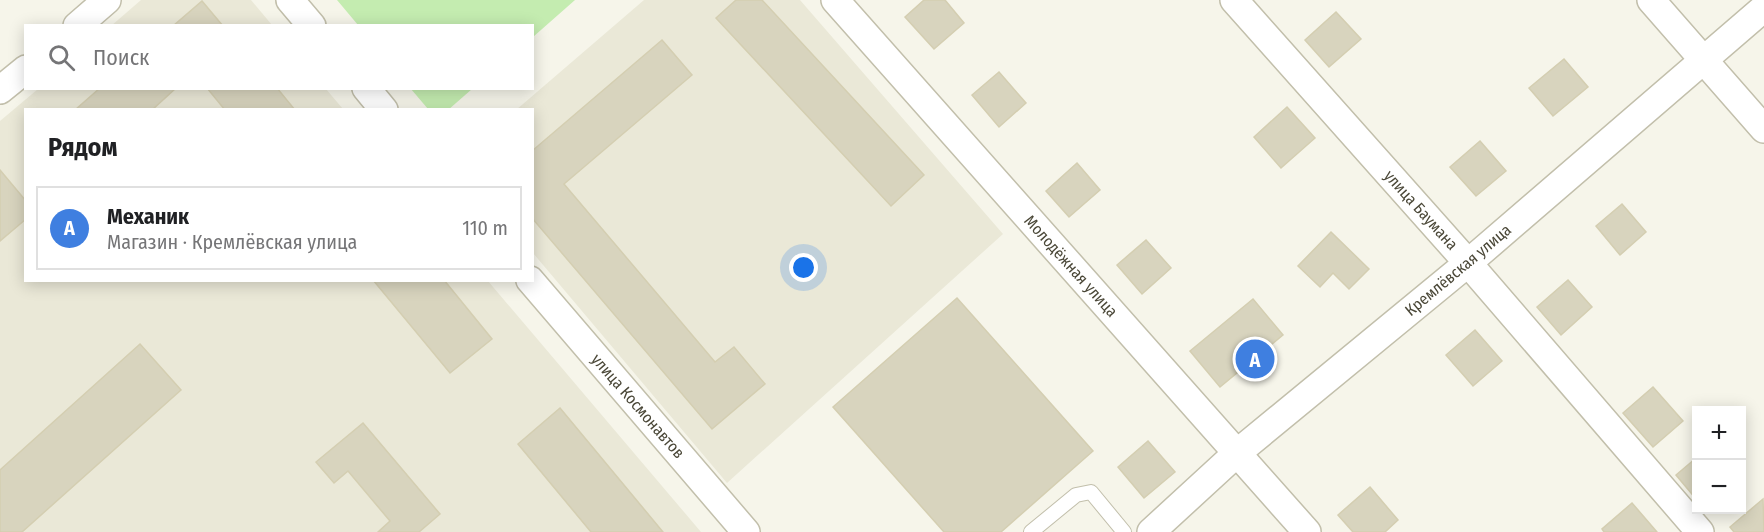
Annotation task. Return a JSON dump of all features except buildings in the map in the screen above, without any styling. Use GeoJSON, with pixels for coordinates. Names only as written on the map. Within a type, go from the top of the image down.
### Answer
{"type":"FeatureCollection","features":[{"type":"Feature","properties":{"kind":"street"},"geometry":{"type":"LineString","coordinates":[[79,24],[107,0]]}},
{"type":"Feature","properties":{"kind":"street"},"geometry":{"type":"LineString","coordinates":[[290,0],[310,24]]}},
{"type":"Feature","properties":{"kind":"street","name":"Молодёжная улица"},"geometry":{"type":"LineString","coordinates":[[836,0],[1307,532]]}},
{"type":"Feature","properties":{"kind":"street","name":"улица Баумана"},"geometry":{"type":"LineString","coordinates":[[1234,0],[1468,263],[1700,532]]}},
{"type":"Feature","properties":{"kind":"street"},"geometry":{"type":"LineString","coordinates":[[1651,0],[1764,129]]}},
{"type":"Feature","properties":{"kind":"street","name":"Кремлёвская улица"},"geometry":{"type":"LineString","coordinates":[[1151,532],[1237,453],[1468,263],[1764,8]]}},
{"type":"Feature","properties":{"kind":"street"},"geometry":{"type":"LineString","coordinates":[[0,90],[24,71]]}},
{"type":"Feature","properties":{"kind":"street"},"geometry":{"type":"LineString","coordinates":[[368,90],[382,108]]}},
{"type":"Feature","properties":{"kind":"street","name":"улица Космонавтов"},"geometry":{"type":"LineString","coordinates":[[532,282],[746,532]]}},
{"type":"Feature","properties":{"kind":"lane"},"geometry":{"type":"LineString","coordinates":[[1031,532],[1076,495],[1091,492],[1124,532]]}},
{"type":"Feature","properties":{"kind":"shaded area"},"geometry":{"type":"Polygon","coordinates":[[[141,0],[251,0],[271,24],[113,24],[141,0]]]}},
{"type":"Feature","properties":{"kind":"shaded area"},"geometry":{"type":"Polygon","coordinates":[[[644,0],[800,0],[1003,234],[727,483],[534,254],[534,108],[518,108],[644,0]]]}},
{"type":"Feature","properties":{"kind":"shaded area"},"geometry":{"type":"Polygon","coordinates":[[[37,90],[327,90],[342,108],[24,108],[24,282],[489,282],[701,532],[0,532],[0,121],[37,90]]]}},
{"type":"Feature","properties":{"kind":"green space"},"geometry":{"type":"Polygon","coordinates":[[[337,0],[575,0],[534,36],[534,24],[357,24],[337,0]]]}},
{"type":"Feature","properties":{"kind":"green space"},"geometry":{"type":"Polygon","coordinates":[[[412,90],[471,90],[450,108],[427,108],[412,90]]]}},
{"type":"Feature","properties":{"kind":"place","name":"Механик"},"geometry":{"type":"Point","coordinates":[1255,359]}}]}
